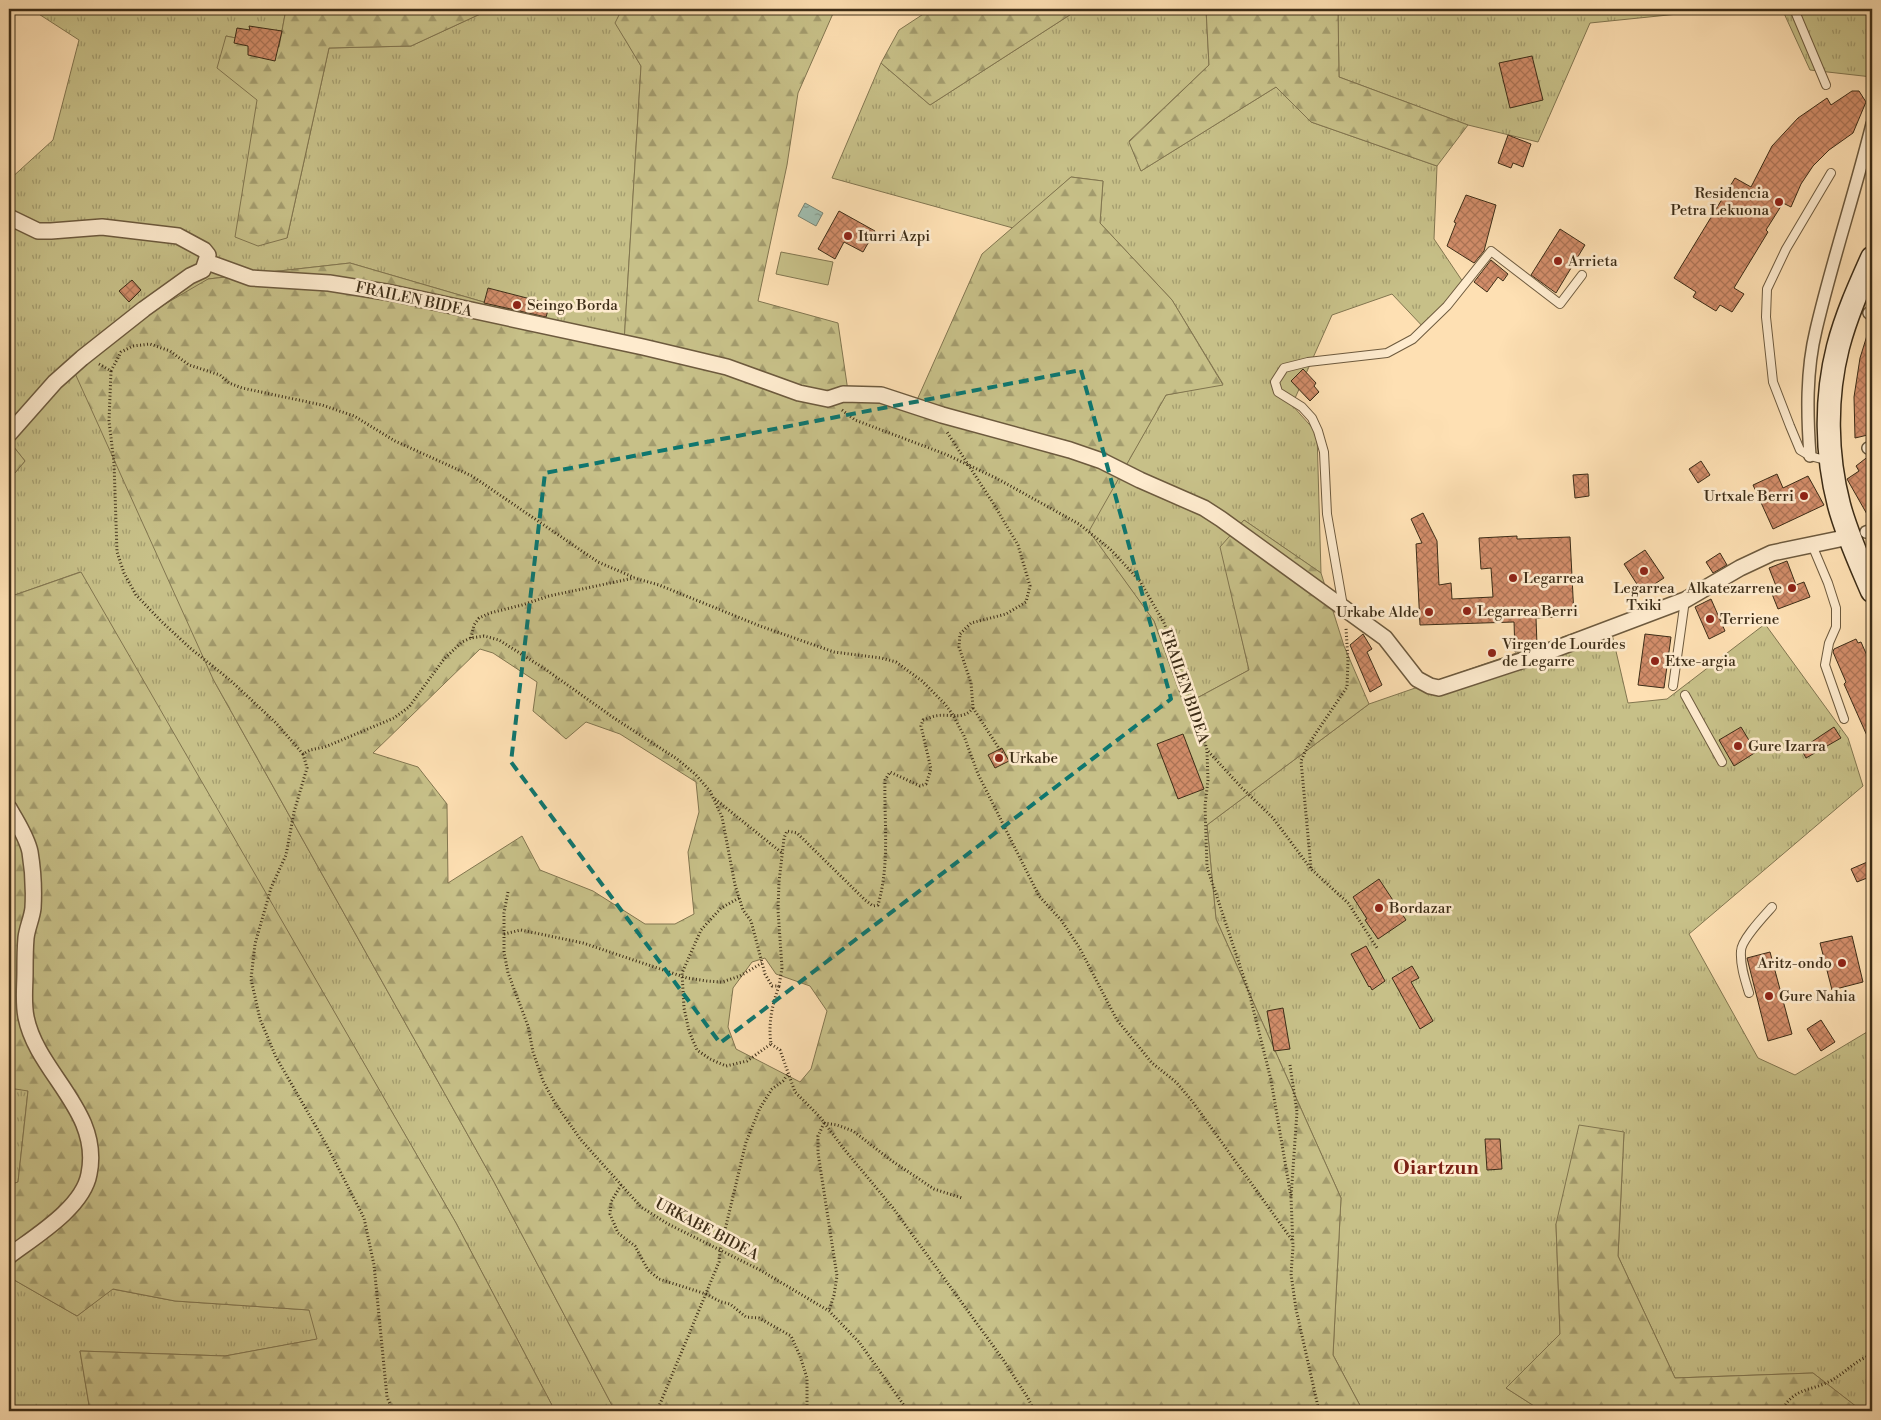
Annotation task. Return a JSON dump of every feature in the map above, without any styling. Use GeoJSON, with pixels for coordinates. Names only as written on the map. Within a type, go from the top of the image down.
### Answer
{"type":"FeatureCollection","features":[{"type":"Feature","properties":{"kind":"main road"},"geometry":{"type":"LineString","coordinates":[[1872,258],[1850,308],[1838,347],[1829,430],[1820,459],[1838,500],[1863,533],[1872,591]]}},
{"type":"Feature","properties":{"kind":"street"},"geometry":{"type":"LineString","coordinates":[[1820,459],[1807,419],[1815,331],[1872,124]]}},
{"type":"Feature","properties":{"kind":"street"},"geometry":{"type":"LineString","coordinates":[[9,218],[38,231],[102,227],[178,236],[204,250],[208,255],[203,270],[190,276],[144,309],[55,382],[9,434]]}},
{"type":"Feature","properties":{"kind":"street","name":"FRAILEN BIDEA"},"geometry":{"type":"LineString","coordinates":[[207,262],[251,278],[329,282],[392,293],[643,347],[727,367],[798,393],[828,399],[842,394],[881,395],[942,415],[1070,450],[1102,461],[1204,508],[1264,549],[1385,638],[1416,679],[1439,688],[1551,651],[1685,600],[1740,568],[1772,553],[1863,533]]}},
{"type":"Feature","properties":{"kind":"street"},"geometry":{"type":"LineString","coordinates":[[9,808],[30,850],[33,876],[33,910],[26,937],[25,1016],[35,1044],[82,1118],[90,1148],[91,1162],[89,1176],[77,1199],[58,1218],[9,1256]]}},
{"type":"Feature","properties":{"kind":"lane"},"geometry":{"type":"LineString","coordinates":[[1794,9],[1826,85]]}},
{"type":"Feature","properties":{"kind":"lane"},"geometry":{"type":"LineString","coordinates":[[1820,459],[1800,450],[1773,382],[1766,317],[1767,289],[1786,248],[1831,173]]}},
{"type":"Feature","properties":{"kind":"lane"},"geometry":{"type":"LineString","coordinates":[[1343,606],[1327,514],[1324,452],[1312,418],[1302,407],[1278,392],[1275,382],[1284,368],[1308,362],[1387,353],[1413,339],[1447,306],[1491,251],[1560,304],[1582,275]]}},
{"type":"Feature","properties":{"kind":"lane"},"geometry":{"type":"LineString","coordinates":[[1812,545],[1836,608],[1836,627],[1829,643],[1825,665],[1844,719]]}},
{"type":"Feature","properties":{"kind":"lane"},"geometry":{"type":"LineString","coordinates":[[1673,686],[1685,600]]}},
{"type":"Feature","properties":{"kind":"lane"},"geometry":{"type":"LineString","coordinates":[[1685,695],[1722,762]]}},
{"type":"Feature","properties":{"kind":"lane"},"geometry":{"type":"LineString","coordinates":[[1749,993],[1742,967],[1740,949],[1756,925],[1772,907]]}},
{"type":"Feature","properties":{"kind":"path"},"geometry":{"type":"LineString","coordinates":[[393,1411],[387,1397],[374,1265],[364,1218],[326,1144],[276,1056],[260,1018],[251,979],[255,944],[268,896],[286,855],[294,812],[307,768],[303,754],[276,724],[230,680],[190,648],[162,622],[136,595],[124,573],[117,552],[114,463],[109,421],[111,371],[121,352],[133,346],[150,344],[170,351],[189,365],[220,375],[229,383],[242,388],[322,405],[354,416],[395,441],[472,476],[598,562],[634,578],[659,585],[760,626],[834,652],[881,658],[896,662],[922,681],[953,715],[964,736],[978,774],[1039,896],[1061,920],[1079,947],[1117,1020],[1152,1063],[1176,1082],[1192,1101],[1292,1240]]}},
{"type":"Feature","properties":{"kind":"path"},"geometry":{"type":"LineString","coordinates":[[82,358],[92,360],[111,371]]}},
{"type":"Feature","properties":{"kind":"path","name":"FRAILEN BIDEA"},"geometry":{"type":"LineString","coordinates":[[828,399],[855,420],[946,454],[967,464],[1079,524],[1110,549],[1140,581],[1164,623],[1177,654],[1197,713],[1207,750],[1273,818],[1311,869],[1348,903],[1377,948]]}},
{"type":"Feature","properties":{"kind":"path"},"geometry":{"type":"LineString","coordinates":[[942,415],[948,434],[1018,546],[1030,586],[1026,602],[1006,614],[970,623],[960,634],[958,647],[971,683],[973,708],[1002,753]]}},
{"type":"Feature","properties":{"kind":"path"},"geometry":{"type":"LineString","coordinates":[[471,638],[474,625],[479,618],[490,613],[549,596],[634,578]]}},
{"type":"Feature","properties":{"kind":"path"},"geometry":{"type":"LineString","coordinates":[[1311,869],[1300,761],[1308,745],[1347,687],[1348,660],[1343,606]]}},
{"type":"Feature","properties":{"kind":"path"},"geometry":{"type":"LineString","coordinates":[[303,754],[310,750],[325,747],[394,718],[409,708],[421,688],[444,659],[462,642],[484,636],[499,640],[677,759],[695,774],[713,797],[722,816],[735,885],[743,910],[751,921],[765,974],[772,986],[779,986]]}},
{"type":"Feature","properties":{"kind":"path"},"geometry":{"type":"LineString","coordinates":[[771,1044],[770,1032],[773,1004],[782,968],[778,910],[782,853],[788,831],[797,833],[865,900],[873,906],[878,905],[884,883],[887,831],[885,780],[890,772],[920,786],[926,784],[930,769],[928,753],[920,726],[923,720],[935,716],[953,715],[957,717],[969,713],[973,708]]}},
{"type":"Feature","properties":{"kind":"path"},"geometry":{"type":"LineString","coordinates":[[1207,750],[1208,780],[1205,806],[1207,867],[1250,996],[1270,1080],[1291,1197]]}},
{"type":"Feature","properties":{"kind":"path"},"geometry":{"type":"LineString","coordinates":[[713,797],[782,853]]}},
{"type":"Feature","properties":{"kind":"path","name":"URKABE BIDEA"},"geometry":{"type":"LineString","coordinates":[[508,892],[504,913],[504,952],[508,973],[528,1026],[542,1081],[581,1140],[641,1207],[720,1251],[760,1270],[829,1311],[859,1342],[908,1411]]}},
{"type":"Feature","properties":{"kind":"path"},"geometry":{"type":"LineString","coordinates":[[739,898],[720,908],[701,930],[682,973],[684,1008],[689,1031],[697,1050],[710,1060],[726,1066],[747,1061],[771,1044]]}},
{"type":"Feature","properties":{"kind":"path"},"geometry":{"type":"LineString","coordinates":[[504,934],[521,930],[584,943],[683,976],[707,981],[722,982],[740,976],[762,963]]}},
{"type":"Feature","properties":{"kind":"path"},"geometry":{"type":"LineString","coordinates":[[771,1044],[780,1050],[795,1092],[824,1123],[893,1208],[1002,1358],[1028,1398],[1034,1411]]}},
{"type":"Feature","properties":{"kind":"path"},"geometry":{"type":"LineString","coordinates":[[1290,1065],[1297,1112],[1291,1197],[1291,1274],[1296,1309],[1319,1411]]}},
{"type":"Feature","properties":{"kind":"path"},"geometry":{"type":"LineString","coordinates":[[657,1411],[719,1262],[746,1142],[760,1108],[772,1089],[783,1081],[788,1074]]}},
{"type":"Feature","properties":{"kind":"path"},"geometry":{"type":"LineString","coordinates":[[824,1123],[837,1125],[853,1131],[892,1161],[934,1189],[962,1198]]}},
{"type":"Feature","properties":{"kind":"path"},"geometry":{"type":"LineString","coordinates":[[824,1123],[818,1136],[818,1153],[837,1276],[829,1311]]}},
{"type":"Feature","properties":{"kind":"path"},"geometry":{"type":"LineString","coordinates":[[621,1185],[611,1202],[610,1214],[618,1233],[635,1246],[648,1270],[660,1279],[730,1304],[746,1317],[759,1318],[791,1336],[807,1378],[808,1411]]}},
{"type":"Feature","properties":{"kind":"path"},"geometry":{"type":"LineString","coordinates":[[1782,1411],[1785,1404],[1795,1395],[1826,1384],[1838,1377],[1853,1364],[1872,1355]]}},
{"type":"Feature","properties":{"kind":"highlighted area"},"geometry":{"type":"Polygon","coordinates":[[[1081,370],[1171,699],[720,1043],[511,762],[545,473],[1081,370]]]}},
{"type":"Feature","properties":{"kind":"green space"},"geometry":{"type":"Polygon","coordinates":[[[31,9],[286,9],[279,47],[226,36],[259,90],[287,238],[329,48],[411,46],[491,9],[622,9],[616,23],[641,66],[624,343],[350,263],[208,279],[213,679],[493,1180],[615,1411],[555,1411],[456,1223],[80,572],[9,597],[9,480],[25,461],[9,441],[9,180],[53,140],[79,40],[31,9]]]}},
{"type":"Feature","properties":{"kind":"green space"},"geometry":{"type":"Polygon","coordinates":[[[286,9],[491,9],[411,46],[329,48],[287,238],[258,246],[235,237],[257,100],[217,68],[226,36],[279,47],[286,9]]]}},
{"type":"Feature","properties":{"kind":"green space"},"geometry":{"type":"Polygon","coordinates":[[[622,9],[835,9],[798,93],[787,165],[758,301],[838,323],[849,398],[913,409],[982,254],[1071,177],[1103,181],[1100,223],[1172,300],[1223,385],[1166,395],[1089,531],[1154,621],[1184,705],[1249,670],[1220,547],[1244,520],[1321,573],[1344,646],[1369,704],[1207,825],[1216,919],[1341,1198],[1333,1355],[1363,1411],[615,1411],[493,1180],[213,679],[69,360],[208,279],[350,263],[624,343],[641,66],[615,23],[622,9]],[[480,649],[373,753],[418,767],[447,804],[448,883],[522,836],[540,870],[593,891],[645,924],[675,924],[694,914],[688,852],[699,812],[696,782],[620,734],[586,722],[566,739],[533,711],[537,682],[493,653],[480,649]],[[765,958],[752,962],[733,988],[728,1027],[736,1049],[800,1082],[811,1069],[827,1011],[810,986],[776,974],[765,958]]]}},
{"type":"Feature","properties":{"kind":"green space"},"geometry":{"type":"Polygon","coordinates":[[[931,9],[1079,9],[930,105],[881,63],[899,30],[931,9]]]}},
{"type":"Feature","properties":{"kind":"green space"},"geometry":{"type":"Polygon","coordinates":[[[1079,9],[1206,9],[1209,65],[1129,141],[1141,171],[1276,87],[1311,122],[1437,166],[1434,239],[1463,282],[1426,330],[1392,294],[1332,315],[1292,405],[1317,433],[1321,573],[1244,520],[1221,547],[1249,670],[1184,705],[1154,621],[1088,531],[1166,395],[1223,384],[1172,300],[1100,223],[1103,181],[1071,177],[1013,228],[832,178],[881,63],[930,105],[1079,9]]]}},
{"type":"Feature","properties":{"kind":"green space"},"geometry":{"type":"Polygon","coordinates":[[[1206,9],[1338,9],[1339,77],[1468,125],[1437,166],[1311,122],[1276,87],[1141,171],[1129,142],[1209,65],[1206,9]]]}},
{"type":"Feature","properties":{"kind":"green space"},"geometry":{"type":"Polygon","coordinates":[[[1338,9],[1727,9],[1590,23],[1538,142],[1468,125],[1339,77],[1338,9]]]}},
{"type":"Feature","properties":{"kind":"green space"},"geometry":{"type":"Polygon","coordinates":[[[1782,9],[1872,9],[1872,77],[1810,70],[1782,9]]]}},
{"type":"Feature","properties":{"kind":"green space"},"geometry":{"type":"Polygon","coordinates":[[[781,252],[833,262],[828,285],[776,274],[781,252]]]}},
{"type":"Feature","properties":{"kind":"green space"},"geometry":{"type":"Polygon","coordinates":[[[9,441],[25,461],[9,480],[9,441]]]}},
{"type":"Feature","properties":{"kind":"green space"},"geometry":{"type":"Polygon","coordinates":[[[81,572],[456,1223],[555,1411],[90,1411],[80,1351],[225,1356],[317,1339],[309,1310],[175,1301],[113,1289],[77,1316],[9,1277],[9,1185],[18,1182],[28,1091],[9,1088],[9,597],[81,572]]]}},
{"type":"Feature","properties":{"kind":"green space"},"geometry":{"type":"Polygon","coordinates":[[[1609,621],[1628,703],[1667,699],[1765,624],[1848,738],[1863,786],[1689,934],[1758,1058],[1795,1075],[1872,1029],[1872,1411],[1862,1411],[1813,1373],[1675,1378],[1618,1256],[1624,1132],[1556,1224],[1560,1334],[1506,1388],[1542,1411],[1363,1411],[1333,1355],[1341,1198],[1216,919],[1207,825],[1369,704],[1609,621]]]}},
{"type":"Feature","properties":{"kind":"green space"},"geometry":{"type":"Polygon","coordinates":[[[9,1088],[28,1090],[18,1182],[9,1185],[9,1088]]]}},
{"type":"Feature","properties":{"kind":"green space"},"geometry":{"type":"Polygon","coordinates":[[[1579,1125],[1624,1132],[1618,1256],[1675,1378],[1813,1373],[1862,1411],[1542,1411],[1506,1388],[1560,1334],[1556,1224],[1579,1125]]]}},
{"type":"Feature","properties":{"kind":"green space"},"geometry":{"type":"Polygon","coordinates":[[[9,1277],[77,1316],[112,1289],[175,1301],[310,1310],[318,1339],[225,1356],[80,1351],[90,1411],[9,1411],[9,1277]]]}},
{"type":"Feature","properties":{"kind":"water"},"geometry":{"type":"Polygon","coordinates":[[[805,203],[823,213],[816,226],[798,216],[805,203]]]}},
{"type":"Feature","properties":{"kind":"building"},"geometry":{"type":"Polygon","coordinates":[[[249,26],[282,31],[275,61],[248,55],[248,46],[234,43],[237,28],[250,30],[249,26]]]}},
{"type":"Feature","properties":{"kind":"building"},"geometry":{"type":"Polygon","coordinates":[[[1532,56],[1543,100],[1510,108],[1499,63],[1532,56]]]}},
{"type":"Feature","properties":{"kind":"building","name":"Residencia Petra Lekuona"},"geometry":{"type":"Polygon","coordinates":[[[1852,91],[1859,91],[1866,102],[1853,133],[1829,150],[1813,166],[1801,184],[1791,207],[1783,203],[1734,288],[1744,294],[1732,312],[1720,305],[1716,311],[1693,297],[1696,292],[1674,278],[1735,178],[1751,187],[1772,146],[1798,118],[1827,98],[1831,105],[1852,91]]]}},
{"type":"Feature","properties":{"kind":"building"},"geometry":{"type":"Polygon","coordinates":[[[1508,135],[1531,144],[1523,167],[1513,163],[1511,168],[1498,163],[1508,135]]]}},
{"type":"Feature","properties":{"kind":"building"},"geometry":{"type":"Polygon","coordinates":[[[1466,195],[1496,205],[1484,251],[1474,263],[1447,246],[1456,223],[1454,222],[1466,195]]]}},
{"type":"Feature","properties":{"kind":"building","name":"Iturri Azpi"},"geometry":{"type":"Polygon","coordinates":[[[839,211],[875,231],[863,252],[844,242],[835,259],[818,249],[839,211]]]}},
{"type":"Feature","properties":{"kind":"building","name":"Arrieta"},"geometry":{"type":"Polygon","coordinates":[[[1560,229],[1585,245],[1556,293],[1531,275],[1560,229]]]}},
{"type":"Feature","properties":{"kind":"building"},"geometry":{"type":"Polygon","coordinates":[[[1491,260],[1508,274],[1503,281],[1498,277],[1487,292],[1474,282],[1491,260]]]}},
{"type":"Feature","properties":{"kind":"building"},"geometry":{"type":"Polygon","coordinates":[[[132,280],[141,290],[129,302],[119,291],[132,280]]]}},
{"type":"Feature","properties":{"kind":"building","name":"Seingo Borda"},"geometry":{"type":"Polygon","coordinates":[[[488,288],[550,304],[546,317],[484,303],[488,288]]]}},
{"type":"Feature","properties":{"kind":"building"},"geometry":{"type":"Polygon","coordinates":[[[1869,329],[1872,329],[1872,434],[1855,438],[1854,397],[1860,358],[1869,329]]]}},
{"type":"Feature","properties":{"kind":"building"},"geometry":{"type":"Polygon","coordinates":[[[1303,369],[1316,383],[1314,386],[1319,392],[1310,401],[1291,381],[1303,369]]]}},
{"type":"Feature","properties":{"kind":"building"},"geometry":{"type":"Polygon","coordinates":[[[1872,455],[1872,523],[1847,479],[1859,471],[1856,466],[1872,455]]]}},
{"type":"Feature","properties":{"kind":"building"},"geometry":{"type":"Polygon","coordinates":[[[1701,461],[1710,475],[1698,483],[1689,469],[1701,461]]]}},
{"type":"Feature","properties":{"kind":"building"},"geometry":{"type":"Polygon","coordinates":[[[1588,474],[1589,496],[1575,498],[1573,475],[1588,474]]]}},
{"type":"Feature","properties":{"kind":"building"},"geometry":{"type":"Polygon","coordinates":[[[1777,474],[1783,488],[1808,476],[1824,505],[1773,529],[1753,485],[1777,474]]]}},
{"type":"Feature","properties":{"kind":"building"},"geometry":{"type":"Polygon","coordinates":[[[1423,513],[1437,541],[1439,585],[1451,583],[1452,599],[1493,597],[1491,568],[1481,569],[1479,538],[1517,536],[1517,539],[1570,537],[1574,616],[1536,618],[1537,645],[1515,652],[1514,622],[1420,625],[1416,544],[1422,543],[1411,519],[1423,513]]]}},
{"type":"Feature","properties":{"kind":"building","name":"Legarrea Txiki"},"geometry":{"type":"Polygon","coordinates":[[[1645,550],[1664,578],[1642,592],[1624,564],[1645,550]]]}},
{"type":"Feature","properties":{"kind":"building"},"geometry":{"type":"Polygon","coordinates":[[[1720,553],[1727,565],[1713,573],[1706,562],[1720,553]]]}},
{"type":"Feature","properties":{"kind":"building","name":"Alkatezarrene"},"geometry":{"type":"Polygon","coordinates":[[[1787,561],[1796,585],[1804,582],[1810,597],[1778,609],[1772,594],[1778,591],[1769,568],[1787,561]]]}},
{"type":"Feature","properties":{"kind":"building","name":"Terriene"},"geometry":{"type":"Polygon","coordinates":[[[1711,599],[1725,631],[1709,639],[1695,607],[1711,599]]]}},
{"type":"Feature","properties":{"kind":"building"},"geometry":{"type":"Polygon","coordinates":[[[1363,634],[1372,649],[1367,652],[1382,685],[1370,692],[1350,645],[1363,634]]]}},
{"type":"Feature","properties":{"kind":"building","name":"Etxe-argia"},"geometry":{"type":"Polygon","coordinates":[[[1645,634],[1671,637],[1664,688],[1638,685],[1645,634]]]}},
{"type":"Feature","properties":{"kind":"building"},"geometry":{"type":"Polygon","coordinates":[[[1856,639],[1858,643],[1861,642],[1872,667],[1872,747],[1844,684],[1846,682],[1833,652],[1834,649],[1856,639]]]}},
{"type":"Feature","properties":{"kind":"building","name":"Gure Izarra"},"geometry":{"type":"Polygon","coordinates":[[[1741,727],[1756,752],[1734,766],[1719,740],[1741,727]]]}},
{"type":"Feature","properties":{"kind":"building"},"geometry":{"type":"Polygon","coordinates":[[[1834,727],[1841,738],[1806,758],[1801,749],[1834,727]]]}},
{"type":"Feature","properties":{"kind":"building"},"geometry":{"type":"Polygon","coordinates":[[[1183,734],[1204,789],[1178,799],[1157,744],[1183,734]]]}},
{"type":"Feature","properties":{"kind":"building","name":"Urkabe"},"geometry":{"type":"Polygon","coordinates":[[[1002,748],[1009,761],[995,768],[988,755],[1002,748]]]}},
{"type":"Feature","properties":{"kind":"building"},"geometry":{"type":"Polygon","coordinates":[[[1872,860],[1872,876],[1857,882],[1851,869],[1872,860]]]}},
{"type":"Feature","properties":{"kind":"building","name":"Bordazar"},"geometry":{"type":"Polygon","coordinates":[[[1379,879],[1406,920],[1378,939],[1353,897],[1379,879]]]}},
{"type":"Feature","properties":{"kind":"building","name":"Aritz-ondo"},"geometry":{"type":"Polygon","coordinates":[[[1852,936],[1863,982],[1832,990],[1820,943],[1852,936]]]}},
{"type":"Feature","properties":{"kind":"building"},"geometry":{"type":"Polygon","coordinates":[[[1366,946],[1385,981],[1372,990],[1351,954],[1366,946]]]}},
{"type":"Feature","properties":{"kind":"building","name":"Gure Nahia"},"geometry":{"type":"Polygon","coordinates":[[[1770,952],[1792,1034],[1768,1041],[1747,958],[1770,952]]]}},
{"type":"Feature","properties":{"kind":"building"},"geometry":{"type":"Polygon","coordinates":[[[1412,966],[1419,978],[1411,982],[1433,1021],[1420,1029],[1392,978],[1412,966]]]}},
{"type":"Feature","properties":{"kind":"building"},"geometry":{"type":"Polygon","coordinates":[[[1283,1008],[1290,1049],[1274,1051],[1267,1011],[1283,1008]]]}},
{"type":"Feature","properties":{"kind":"building"},"geometry":{"type":"Polygon","coordinates":[[[1821,1020],[1835,1042],[1821,1051],[1807,1029],[1821,1020]]]}},
{"type":"Feature","properties":{"kind":"building"},"geometry":{"type":"Polygon","coordinates":[[[1485,1139],[1500,1139],[1502,1169],[1487,1170],[1485,1139]]]}},
{"type":"Feature","properties":{"kind":"place","name":"Residencia Petra Lekuona"},"geometry":{"type":"Point","coordinates":[1779,202]}},
{"type":"Feature","properties":{"kind":"place","name":"Iturri Azpi"},"geometry":{"type":"Point","coordinates":[848,236]}},
{"type":"Feature","properties":{"kind":"place","name":"Arrieta"},"geometry":{"type":"Point","coordinates":[1558,261]}},
{"type":"Feature","properties":{"kind":"place","name":"Seingo Borda"},"geometry":{"type":"Point","coordinates":[517,305]}},
{"type":"Feature","properties":{"kind":"place","name":"Urtxale Berri"},"geometry":{"type":"Point","coordinates":[1804,496]}},
{"type":"Feature","properties":{"kind":"place","name":"Legarrea Txiki"},"geometry":{"type":"Point","coordinates":[1644,571]}},
{"type":"Feature","properties":{"kind":"place","name":"Legarrea"},"geometry":{"type":"Point","coordinates":[1513,578]}},
{"type":"Feature","properties":{"kind":"place","name":"Alkatezarrene"},"geometry":{"type":"Point","coordinates":[1792,588]}},
{"type":"Feature","properties":{"kind":"place","name":"Legarrea Berri"},"geometry":{"type":"Point","coordinates":[1467,611]}},
{"type":"Feature","properties":{"kind":"place","name":"Urkabe Alde"},"geometry":{"type":"Point","coordinates":[1429,612]}},
{"type":"Feature","properties":{"kind":"place","name":"Terriene"},"geometry":{"type":"Point","coordinates":[1710,619]}},
{"type":"Feature","properties":{"kind":"place","name":"Virgen de Lourdes de Legarre"},"geometry":{"type":"Point","coordinates":[1492,653]}},
{"type":"Feature","properties":{"kind":"place","name":"Etxe-argia"},"geometry":{"type":"Point","coordinates":[1655,661]}},
{"type":"Feature","properties":{"kind":"place","name":"Gure Izarra"},"geometry":{"type":"Point","coordinates":[1738,746]}},
{"type":"Feature","properties":{"kind":"place","name":"Urkabe"},"geometry":{"type":"Point","coordinates":[999,758]}},
{"type":"Feature","properties":{"kind":"place","name":"Bordazar"},"geometry":{"type":"Point","coordinates":[1379,908]}},
{"type":"Feature","properties":{"kind":"place","name":"Aritz-ondo"},"geometry":{"type":"Point","coordinates":[1842,963]}},
{"type":"Feature","properties":{"kind":"place","name":"Gure Nahia"},"geometry":{"type":"Point","coordinates":[1769,996]}},
{"type":"Feature","properties":{"kind":"district","name":"Oiartzun"},"geometry":{"type":"Point","coordinates":[1436,1167]}}]}
